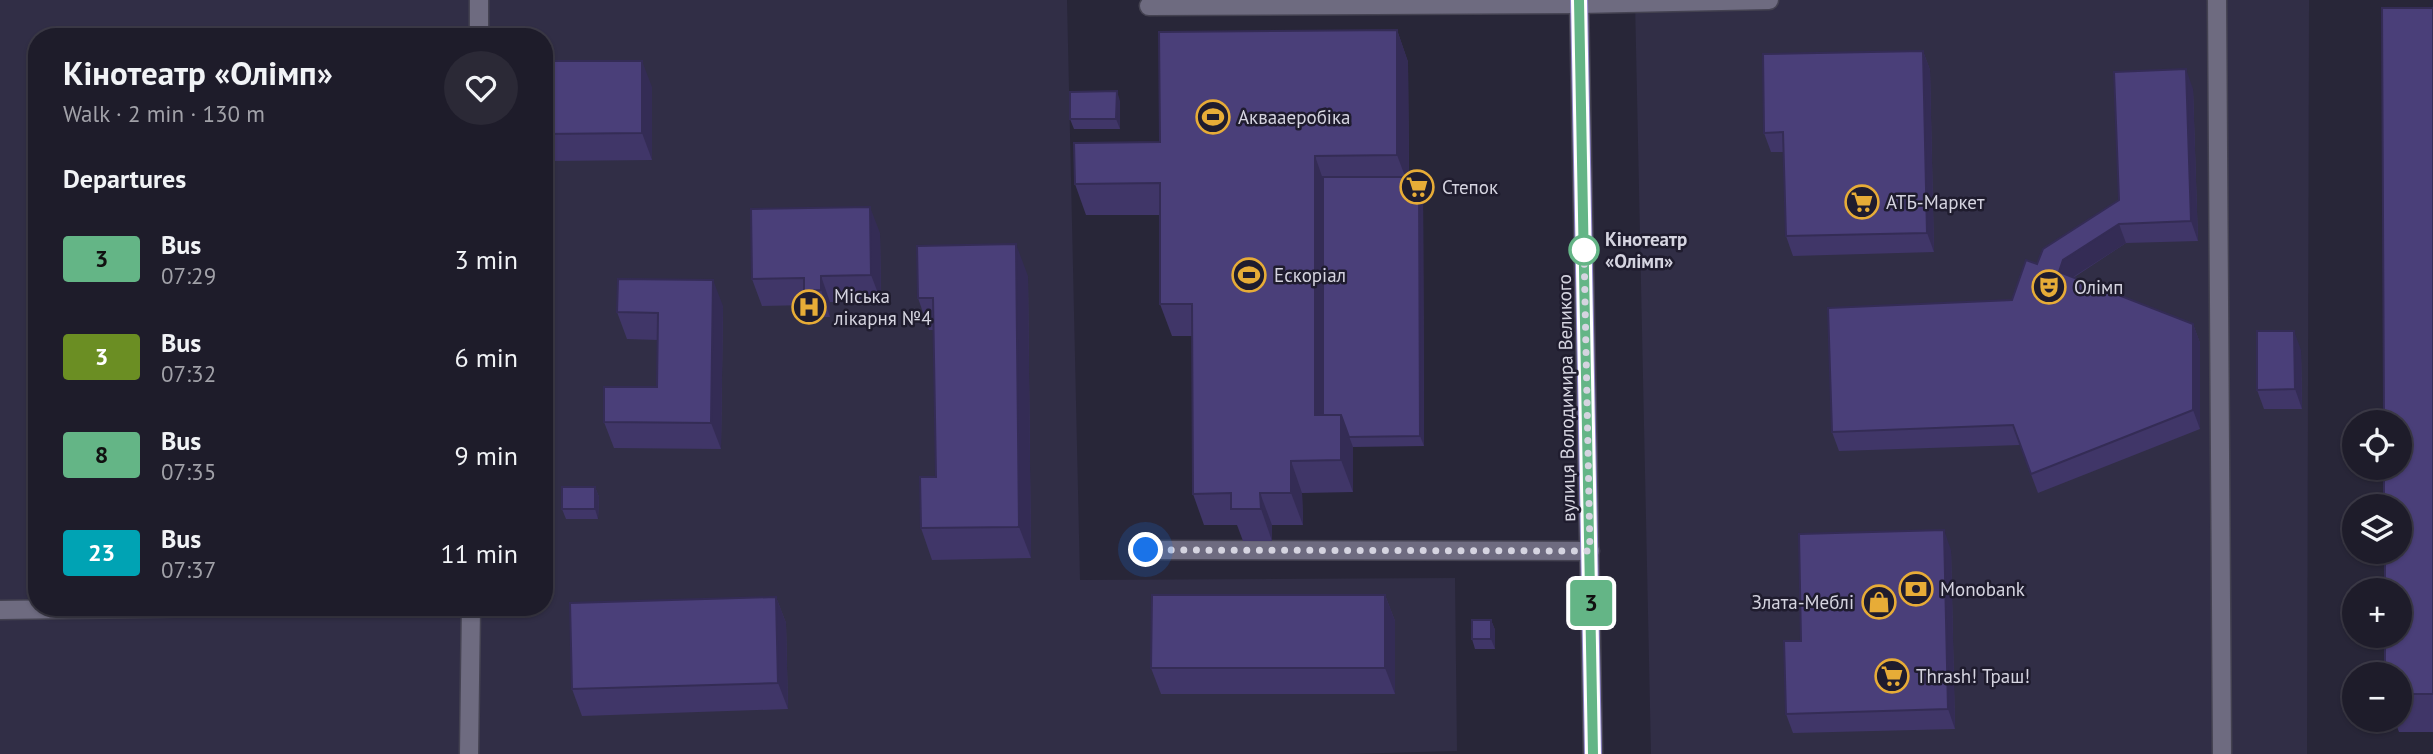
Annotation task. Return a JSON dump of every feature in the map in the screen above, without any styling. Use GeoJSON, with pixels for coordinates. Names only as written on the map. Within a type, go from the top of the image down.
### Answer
{"type":"FeatureCollection","features":[{"type":"Feature","properties":{"kind":"main road","name":"вулиця Володимира Великого"},"geometry":{"type":"LineString","coordinates":[[1579,2],[1593,754]]}},
{"type":"Feature","properties":{"kind":"street"},"geometry":{"type":"LineString","coordinates":[[479,0],[479,28]]}},
{"type":"Feature","properties":{"kind":"street"},"geometry":{"type":"LineString","coordinates":[[1149,6],[1769,0]]}},
{"type":"Feature","properties":{"kind":"street"},"geometry":{"type":"LineString","coordinates":[[2217,0],[2222,754]]}},
{"type":"Feature","properties":{"kind":"street"},"geometry":{"type":"LineString","coordinates":[[1146,550],[1590,551]]}},
{"type":"Feature","properties":{"kind":"street"},"geometry":{"type":"LineString","coordinates":[[0,610],[28,610]]}},
{"type":"Feature","properties":{"kind":"street"},"geometry":{"type":"LineString","coordinates":[[470,754],[471,616]]}},
{"type":"Feature","properties":{"kind":"shaded area","name":"Міська лікарня №4"},"geometry":{"type":"Polygon","coordinates":[[[0,0],[1067,0],[1080,580],[1455,578],[1457,751],[1347,754],[0,754],[0,0]]]}},
{"type":"Feature","properties":{"kind":"shaded area"},"geometry":{"type":"Polygon","coordinates":[[[1635,0],[2309,0],[2307,754],[1651,754],[1635,0]]]}},
{"type":"Feature","properties":{"kind":"building"},"geometry":{"type":"Polygon","coordinates":[[[2382,8],[2433,8],[2433,694],[2412,694],[2412,662],[2385,662],[2385,648],[2412,648],[2412,578],[2385,578],[2385,564],[2412,564],[2412,494],[2384,494],[2384,480],[2412,480],[2412,410],[2384,410],[2382,8]]]}},
{"type":"Feature","properties":{"kind":"building","name":"Ескоріал"},"geometry":{"type":"Polygon","coordinates":[[[1397,30],[1397,155],[1315,156],[1315,415],[1341,415],[1341,460],[1291,461],[1291,493],[1260,493],[1261,509],[1231,509],[1231,493],[1193,494],[1192,304],[1160,304],[1160,183],[1075,184],[1074,143],[1160,142],[1159,32],[1397,30]]]}},
{"type":"Feature","properties":{"kind":"building","name":"АТБ-Маркет"},"geometry":{"type":"Polygon","coordinates":[[[1923,51],[1927,233],[1786,236],[1783,132],[1764,133],[1763,54],[1923,51]]]}},
{"type":"Feature","properties":{"kind":"building"},"geometry":{"type":"Polygon","coordinates":[[[553,61],[642,61],[642,133],[553,134],[553,61]]]}},
{"type":"Feature","properties":{"kind":"building","name":"Олімп"},"geometry":{"type":"Polygon","coordinates":[[[2186,69],[2191,221],[2119,224],[2063,260],[2059,272],[2193,324],[2193,410],[2031,474],[2013,425],[1832,432],[1828,308],[2012,300],[2026,260],[2037,264],[2043,249],[2119,200],[2114,72],[2186,69]]]}},
{"type":"Feature","properties":{"kind":"building"},"geometry":{"type":"Polygon","coordinates":[[[1117,91],[1116,119],[1070,119],[1070,92],[1117,91]]]}},
{"type":"Feature","properties":{"kind":"building"},"geometry":{"type":"Polygon","coordinates":[[[1323,177],[1419,177],[1420,436],[1349,437],[1341,415],[1323,415],[1323,177]]]}},
{"type":"Feature","properties":{"kind":"building"},"geometry":{"type":"Polygon","coordinates":[[[870,207],[871,275],[821,276],[821,290],[804,291],[804,278],[752,279],[751,209],[870,207]]]}},
{"type":"Feature","properties":{"kind":"building"},"geometry":{"type":"Polygon","coordinates":[[[1016,244],[1019,527],[921,528],[920,477],[936,477],[933,298],[918,298],[917,246],[1016,244]]]}},
{"type":"Feature","properties":{"kind":"building"},"geometry":{"type":"Polygon","coordinates":[[[618,279],[713,280],[711,423],[604,422],[604,387],[657,387],[658,313],[617,312],[618,279]]]}},
{"type":"Feature","properties":{"kind":"building"},"geometry":{"type":"Polygon","coordinates":[[[2257,331],[2294,331],[2295,389],[2257,390],[2257,331]]]}},
{"type":"Feature","properties":{"kind":"building"},"geometry":{"type":"Polygon","coordinates":[[[562,487],[595,487],[595,509],[562,509],[562,487]]]}},
{"type":"Feature","properties":{"kind":"building","name":"Злата-Меблі"},"geometry":{"type":"Polygon","coordinates":[[[1944,530],[1948,709],[1786,714],[1784,641],[1801,641],[1799,534],[1944,530]]]}},
{"type":"Feature","properties":{"kind":"building"},"geometry":{"type":"Polygon","coordinates":[[[1152,595],[1385,595],[1385,668],[1151,668],[1152,595]]]}},
{"type":"Feature","properties":{"kind":"building"},"geometry":{"type":"Polygon","coordinates":[[[776,597],[778,683],[572,689],[570,603],[776,597]]]}},
{"type":"Feature","properties":{"kind":"building"},"geometry":{"type":"Polygon","coordinates":[[[1472,620],[1491,620],[1491,639],[1472,639],[1472,620]]]}},
{"type":"Feature","properties":{"kind":"bus line","name":"3"},"geometry":{"type":"LineString","coordinates":[[1579,0],[1593,754]]}},
{"type":"Feature","properties":{"kind":"place","name":"Аквааеробіка"},"geometry":{"type":"Point","coordinates":[1213,117]}},
{"type":"Feature","properties":{"kind":"place","name":"Степок"},"geometry":{"type":"Point","coordinates":[1417,187]}},
{"type":"Feature","properties":{"kind":"place","name":"АТБ-Маркет"},"geometry":{"type":"Point","coordinates":[1862,202]}},
{"type":"Feature","properties":{"kind":"place","name":"Кінотеатр «Олімп»"},"geometry":{"type":"Point","coordinates":[1584,250]}},
{"type":"Feature","properties":{"kind":"place","name":"Ескоріал"},"geometry":{"type":"Point","coordinates":[1249,275]}},
{"type":"Feature","properties":{"kind":"place","name":"Олімп"},"geometry":{"type":"Point","coordinates":[2049,287]}},
{"type":"Feature","properties":{"kind":"place","name":"Міська лікарня №4"},"geometry":{"type":"Point","coordinates":[809,307]}},
{"type":"Feature","properties":{"kind":"place","name":"Monobank"},"geometry":{"type":"Point","coordinates":[1916,589]}},
{"type":"Feature","properties":{"kind":"place","name":"Злата-Меблі"},"geometry":{"type":"Point","coordinates":[1879,602]}},
{"type":"Feature","properties":{"kind":"place","name":"Thrash! Траш!"},"geometry":{"type":"Point","coordinates":[1892,676]}},
{"type":"Feature","properties":{"kind":"route"},"geometry":{"type":"LineString","coordinates":[[1146,550],[1590,551],[1584,250]]}}]}
